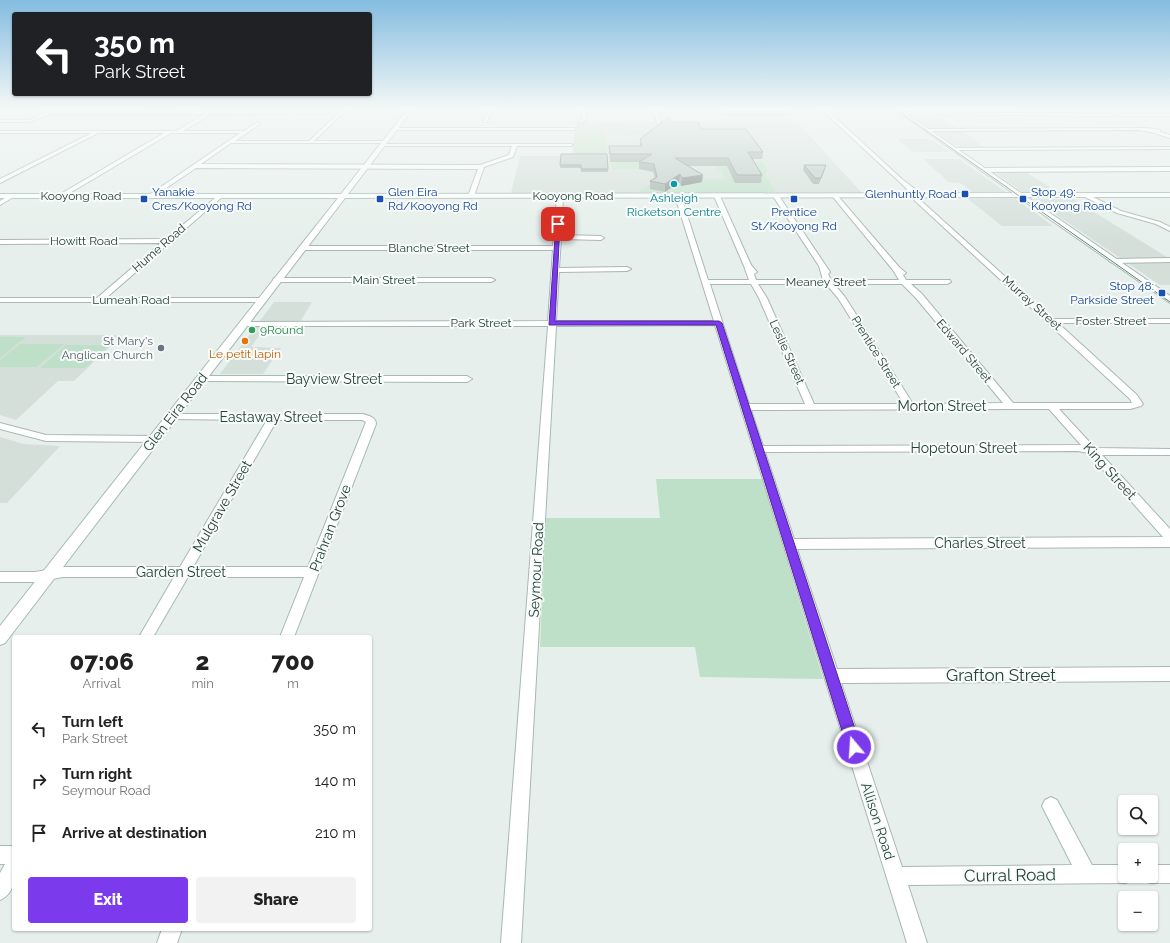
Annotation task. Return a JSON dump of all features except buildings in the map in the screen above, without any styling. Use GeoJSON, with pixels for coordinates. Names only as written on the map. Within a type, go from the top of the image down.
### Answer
{"type":"FeatureCollection","features":[{"type":"Feature","properties":{"kind":"street"},"geometry":{"type":"LineString","coordinates":[[0,181],[55,154]]}},
{"type":"Feature","properties":{"kind":"street"},"geometry":{"type":"LineString","coordinates":[[61,196],[133,154]]}},
{"type":"Feature","properties":{"kind":"street"},"geometry":{"type":"LineString","coordinates":[[151,196],[213,154]]}},
{"type":"Feature","properties":{"kind":"street","name":"Glen Eira Road"},"geometry":{"type":"LineString","coordinates":[[0,638],[376,154]]}},
{"type":"Feature","properties":{"kind":"street"},"geometry":{"type":"LineString","coordinates":[[194,166],[481,166],[511,156],[512,154]]}},
{"type":"Feature","properties":{"kind":"street","name":"Murray Street"},"geometry":{"type":"LineString","coordinates":[[872,154],[908,187],[923,204],[1134,397],[1138,404]]}},
{"type":"Feature","properties":{"kind":"street"},"geometry":{"type":"LineString","coordinates":[[961,154],[1170,300]]}},
{"type":"Feature","properties":{"kind":"street"},"geometry":{"type":"LineString","coordinates":[[471,196],[481,166]]}},
{"type":"Feature","properties":{"kind":"street"},"geometry":{"type":"LineString","coordinates":[[983,170],[1170,169]]}},
{"type":"Feature","properties":{"kind":"street","name":"Kooyong Road"},"geometry":{"type":"LineString","coordinates":[[0,196],[1170,195]]}},
{"type":"Feature","properties":{"kind":"street"},"geometry":{"type":"LineString","coordinates":[[0,203],[12,196]]}},
{"type":"Feature","properties":{"kind":"street","name":"Hume Road"},"geometry":{"type":"LineString","coordinates":[[99,300],[220,196]]}},
{"type":"Feature","properties":{"kind":"street","name":"Seymour Road"},"geometry":{"type":"LineString","coordinates":[[511,943],[560,196]]}},
{"type":"Feature","properties":{"kind":"street","name":"Allison Road"},"geometry":{"type":"LineString","coordinates":[[678,196],[917,943]]}},
{"type":"Feature","properties":{"kind":"street","name":"Leslie Street"},"geometry":{"type":"LineString","coordinates":[[717,196],[811,407]]}},
{"type":"Feature","properties":{"kind":"street","name":"Prentice Street"},"geometry":{"type":"LineString","coordinates":[[776,196],[910,406]]}},
{"type":"Feature","properties":{"kind":"street","name":"Edward Street"},"geometry":{"type":"LineString","coordinates":[[835,196],[1010,406]]}},
{"type":"Feature","properties":{"kind":"street"},"geometry":{"type":"LineString","coordinates":[[1089,196],[1122,214],[1158,223],[1170,229]]}},
{"type":"Feature","properties":{"kind":"street","name":"Blanche Street"},"geometry":{"type":"LineString","coordinates":[[302,248],[556,242],[601,238]]}},
{"type":"Feature","properties":{"kind":"street","name":"Howitt Road"},"geometry":{"type":"LineString","coordinates":[[0,242],[167,241]]}},
{"type":"Feature","properties":{"kind":"street"},"geometry":{"type":"LineString","coordinates":[[1113,261],[1170,260]]}},
{"type":"Feature","properties":{"kind":"street"},"geometry":{"type":"LineString","coordinates":[[555,270],[627,270]]}},
{"type":"Feature","properties":{"kind":"street","name":"Main Street"},"geometry":{"type":"LineString","coordinates":[[277,280],[491,280]]}},
{"type":"Feature","properties":{"kind":"street","name":"Meaney Street"},"geometry":{"type":"LineString","coordinates":[[706,282],[947,282]]}},
{"type":"Feature","properties":{"kind":"street","name":"Lumeah Road"},"geometry":{"type":"LineString","coordinates":[[0,300],[262,300]]}},
{"type":"Feature","properties":{"kind":"street"},"geometry":{"type":"LineString","coordinates":[[0,308],[10,300]]}},
{"type":"Feature","properties":{"kind":"street","name":"Foster Street"},"geometry":{"type":"LineString","coordinates":[[1052,321],[1170,321]]}},
{"type":"Feature","properties":{"kind":"street","name":"Park Street"},"geometry":{"type":"LineString","coordinates":[[243,324],[719,323]]}},
{"type":"Feature","properties":{"kind":"street","name":"Bayview Street"},"geometry":{"type":"LineString","coordinates":[[201,378],[467,379]]}},
{"type":"Feature","properties":{"kind":"street","name":"Morton Street"},"geometry":{"type":"LineString","coordinates":[[745,407],[1134,406],[1138,404]]}},
{"type":"Feature","properties":{"kind":"street","name":"King Street"},"geometry":{"type":"LineString","coordinates":[[1051,406],[1170,537]]}},
{"type":"Feature","properties":{"kind":"street","name":"Eastaway Street"},"geometry":{"type":"LineString","coordinates":[[171,417],[363,417],[370,419]]}},
{"type":"Feature","properties":{"kind":"street","name":"Mulgrave Street"},"geometry":{"type":"LineString","coordinates":[[147,635],[274,417]]}},
{"type":"Feature","properties":{"kind":"street","name":"Prahran Grove"},"geometry":{"type":"LineString","coordinates":[[289,635],[371,424],[370,419]]}},
{"type":"Feature","properties":{"kind":"street"},"geometry":{"type":"LineString","coordinates":[[0,426],[46,438],[155,439]]}},
{"type":"Feature","properties":{"kind":"street","name":"Hopetoun Street"},"geometry":{"type":"LineString","coordinates":[[758,449],[1078,448],[1100,452],[1170,452]]}},
{"type":"Feature","properties":{"kind":"street","name":"Charles Street"},"geometry":{"type":"LineString","coordinates":[[789,544],[1170,542]]}},
{"type":"Feature","properties":{"kind":"street","name":"Garden Street"},"geometry":{"type":"LineString","coordinates":[[0,577],[35,577],[63,572],[313,572]]}},
{"type":"Feature","properties":{"kind":"street","name":"Grafton Street"},"geometry":{"type":"LineString","coordinates":[[831,676],[1170,674]]}},
{"type":"Feature","properties":{"kind":"street"},"geometry":{"type":"LineString","coordinates":[[1051,806],[1087,874]]}},
{"type":"Feature","properties":{"kind":"street"},"geometry":{"type":"LineString","coordinates":[[0,855],[12,855]]}},
{"type":"Feature","properties":{"kind":"street"},"geometry":{"type":"LineString","coordinates":[[0,891],[12,870]]}},
{"type":"Feature","properties":{"kind":"street","name":"Curral Road"},"geometry":{"type":"LineString","coordinates":[[895,876],[1118,874]]}},
{"type":"Feature","properties":{"kind":"street"},"geometry":{"type":"LineString","coordinates":[[1158,874],[1170,874]]}},
{"type":"Feature","properties":{"kind":"street"},"geometry":{"type":"LineString","coordinates":[[167,943],[171,931]]}},
{"type":"Feature","properties":{"kind":"shaded area"},"geometry":{"type":"Polygon","coordinates":[[[572,154],[826,154],[862,193],[511,193],[520,156],[572,156],[572,154]]]}},
{"type":"Feature","properties":{"kind":"shaded area"},"geometry":{"type":"Polygon","coordinates":[[[923,159],[959,159],[1006,192],[971,193],[972,192],[960,183],[949,182],[923,159]]]}},
{"type":"Feature","properties":{"kind":"shaded area"},"geometry":{"type":"Polygon","coordinates":[[[994,172],[1026,172],[1059,193],[1023,192],[994,172]]]}},
{"type":"Feature","properties":{"kind":"shaded area"},"geometry":{"type":"Polygon","coordinates":[[[968,199],[1016,199],[1053,226],[1002,226],[968,199]]]}},
{"type":"Feature","properties":{"kind":"shaded area"},"geometry":{"type":"Polygon","coordinates":[[[1033,199],[1073,199],[1170,259],[1170,285],[1160,285],[1033,199]]]}},
{"type":"Feature","properties":{"kind":"shaded area"},"geometry":{"type":"Polygon","coordinates":[[[274,302],[312,302],[300,322],[269,322],[251,347],[281,348],[263,374],[220,374],[274,302]]]}},
{"type":"Feature","properties":{"kind":"shaded area"},"geometry":{"type":"Polygon","coordinates":[[[0,335],[122,335],[74,381],[58,381],[16,420],[0,415],[0,335]]]}},
{"type":"Feature","properties":{"kind":"shaded area"},"geometry":{"type":"Polygon","coordinates":[[[0,437],[24,444],[60,446],[7,503],[0,503],[0,437]]]}},
{"type":"Feature","properties":{"kind":"green space"},"geometry":{"type":"Polygon","coordinates":[[[573,154],[607,154],[607,158],[573,156],[573,154]]]}},
{"type":"Feature","properties":{"kind":"green space"},"geometry":{"type":"Polygon","coordinates":[[[611,154],[650,154],[648,164],[639,169],[612,169],[611,154]]]}},
{"type":"Feature","properties":{"kind":"green space"},"geometry":{"type":"Polygon","coordinates":[[[763,162],[767,169],[765,176],[775,191],[772,193],[638,192],[656,183],[668,181],[725,179],[722,172],[717,171],[716,169],[718,166],[717,163],[763,162]]]}},
{"type":"Feature","properties":{"kind":"green space"},"geometry":{"type":"Polygon","coordinates":[[[0,337],[26,337],[0,358],[0,337]]]}},
{"type":"Feature","properties":{"kind":"green space"},"geometry":{"type":"Polygon","coordinates":[[[20,344],[64,344],[37,367],[0,367],[0,360],[20,344]]]}},
{"type":"Feature","properties":{"kind":"green space"},"geometry":{"type":"Polygon","coordinates":[[[66,345],[110,345],[85,368],[40,368],[66,345]]]}},
{"type":"Feature","properties":{"kind":"green space"},"geometry":{"type":"Polygon","coordinates":[[[656,479],[762,479],[823,679],[700,677],[695,647],[540,647],[546,518],[660,518],[656,479]]]}},
{"type":"Feature","properties":{"kind":"tram line"},"geometry":{"type":"LineString","coordinates":[[960,154],[1170,302]]}},
{"type":"Feature","properties":{"kind":"place","name":"Ashleigh Ricketson Centre"},"geometry":{"type":"Point","coordinates":[674,184]}},
{"type":"Feature","properties":{"kind":"place","name":"Glenhuntly Road"},"geometry":{"type":"Point","coordinates":[965,194]}},
{"type":"Feature","properties":{"kind":"place","name":"Yanakie Cres/Kooyong Rd"},"geometry":{"type":"Point","coordinates":[144,199]}},
{"type":"Feature","properties":{"kind":"place","name":"Glen Eira Rd/Kooyong Rd"},"geometry":{"type":"Point","coordinates":[380,199]}},
{"type":"Feature","properties":{"kind":"place","name":"Prentice St/Kooyong Rd"},"geometry":{"type":"Point","coordinates":[794,199]}},
{"type":"Feature","properties":{"kind":"place","name":"Stop 49: Kooyong Road"},"geometry":{"type":"Point","coordinates":[1023,199]}},
{"type":"Feature","properties":{"kind":"place","name":"Stop 48: Parkside Street"},"geometry":{"type":"Point","coordinates":[1162,293]}},
{"type":"Feature","properties":{"kind":"place","name":"9Round"},"geometry":{"type":"Point","coordinates":[252,330]}},
{"type":"Feature","properties":{"kind":"place","name":"Le petit lapin"},"geometry":{"type":"Point","coordinates":[245,341]}},
{"type":"Feature","properties":{"kind":"place","name":"St Mary's Anglican Church"},"geometry":{"type":"Point","coordinates":[161,348]}},
{"type":"Feature","properties":{"kind":"route"},"geometry":{"type":"LineString","coordinates":[[558,224],[551,323],[719,323],[854,747]]}}]}
